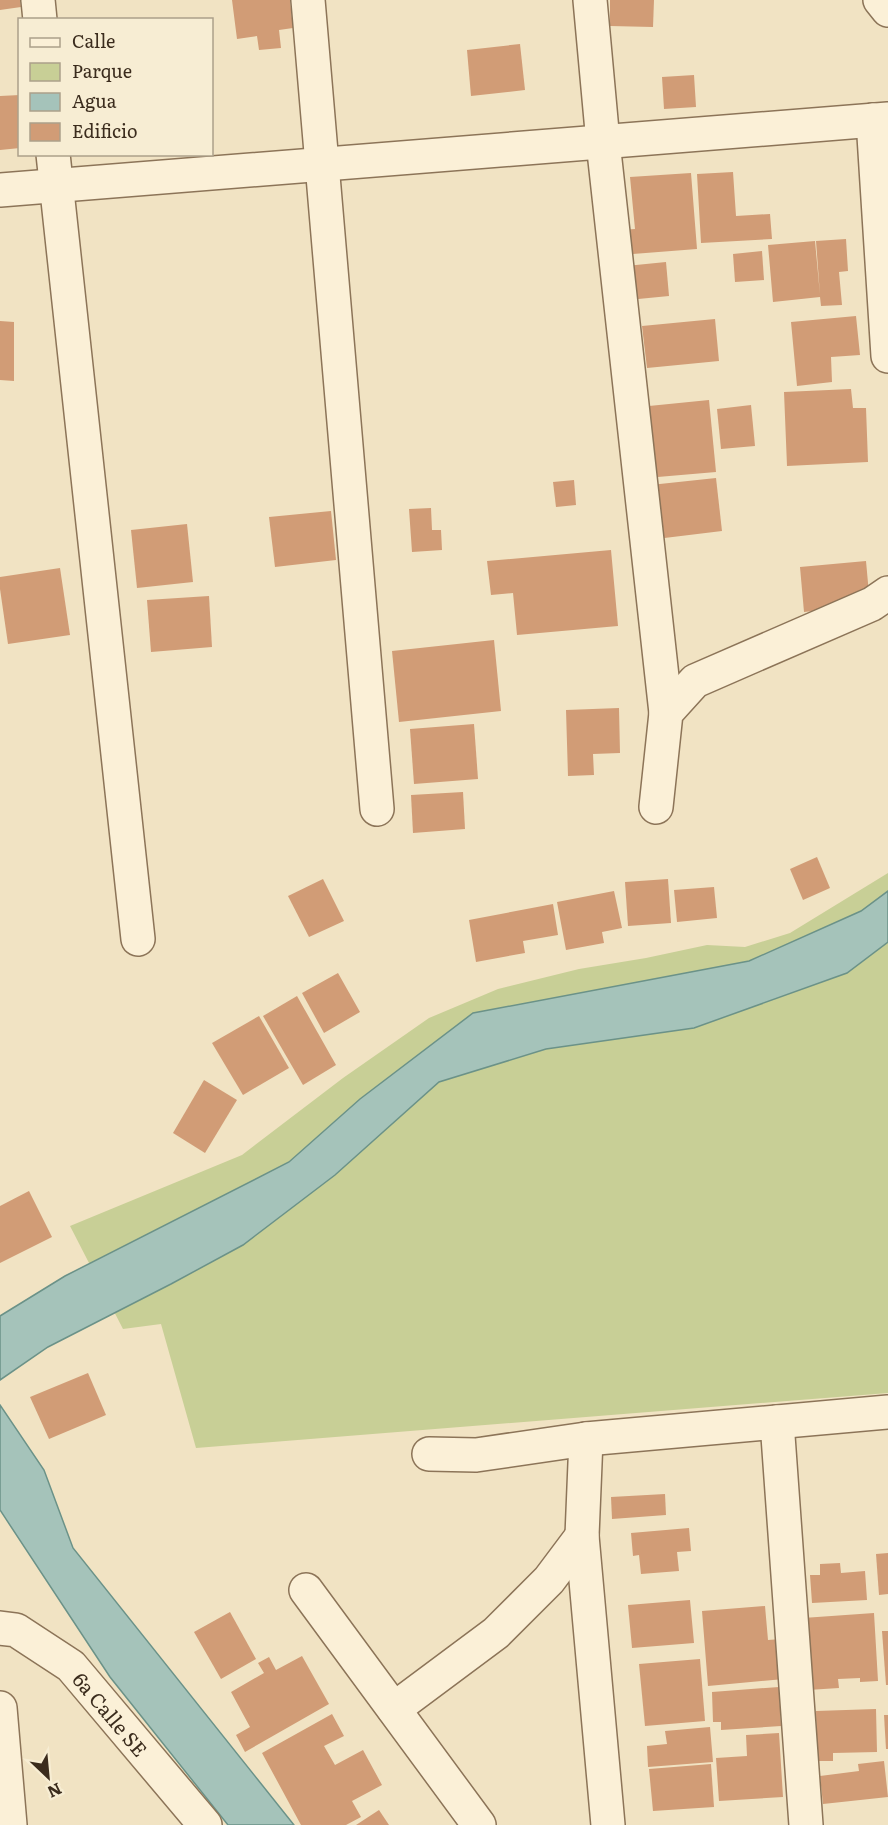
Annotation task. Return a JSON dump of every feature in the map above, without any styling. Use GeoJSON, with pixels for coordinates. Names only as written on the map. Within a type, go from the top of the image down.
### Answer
{"type":"FeatureCollection","features":[{"type":"Feature","properties":{"kind":"street"},"geometry":{"type":"LineString","coordinates":[[38,0],[40,18]]}},
{"type":"Feature","properties":{"kind":"street"},"geometry":{"type":"LineString","coordinates":[[308,0],[377,809]]}},
{"type":"Feature","properties":{"kind":"street"},"geometry":{"type":"LineString","coordinates":[[590,0],[603,142],[666,713],[656,807]]}},
{"type":"Feature","properties":{"kind":"street"},"geometry":{"type":"LineString","coordinates":[[880,0],[888,10]]}},
{"type":"Feature","properties":{"kind":"street"},"geometry":{"type":"LineString","coordinates":[[0,190],[54,170],[322,164],[881,120],[888,356]]}},
{"type":"Feature","properties":{"kind":"street"},"geometry":{"type":"LineString","coordinates":[[54,170],[138,939]]}},
{"type":"Feature","properties":{"kind":"street"},"geometry":{"type":"LineString","coordinates":[[666,713],[695,681],[872,604],[888,592]]}},
{"type":"Feature","properties":{"kind":"street"},"geometry":{"type":"LineString","coordinates":[[429,1454],[476,1455],[586,1439],[888,1412]]}},
{"type":"Feature","properties":{"kind":"street"},"geometry":{"type":"LineString","coordinates":[[777,1422],[806,1825]]}},
{"type":"Feature","properties":{"kind":"street"},"geometry":{"type":"LineString","coordinates":[[586,1439],[582,1536],[608,1825]]}},
{"type":"Feature","properties":{"kind":"street"},"geometry":{"type":"LineString","coordinates":[[394,1709],[496,1633],[549,1580],[582,1536]]}},
{"type":"Feature","properties":{"kind":"street"},"geometry":{"type":"LineString","coordinates":[[306,1590],[479,1825]]}},
{"type":"Feature","properties":{"kind":"street","name":"6a Calle SE"},"geometry":{"type":"LineString","coordinates":[[0,1628],[16,1630],[71,1666],[205,1825]]}},
{"type":"Feature","properties":{"kind":"street"},"geometry":{"type":"LineString","coordinates":[[0,1708],[10,1825]]}},
{"type":"Feature","properties":{"kind":"green space"},"geometry":{"type":"Polygon","coordinates":[[[888,873],[888,1393],[196,1448],[161,1324],[123,1329],[70,1226],[242,1155],[343,1078],[429,1018],[498,989],[579,969],[707,945],[745,947],[790,933],[888,873]]]}},
{"type":"Feature","properties":{"kind":"water"},"geometry":{"type":"Polygon","coordinates":[[[888,891],[888,942],[847,973],[694,1028],[546,1049],[439,1082],[335,1175],[243,1245],[48,1347],[0,1380],[0,1316],[65,1276],[289,1162],[360,1099],[473,1013],[749,961],[861,911],[888,891]]]}},
{"type":"Feature","properties":{"kind":"water"},"geometry":{"type":"Polygon","coordinates":[[[0,1405],[44,1470],[73,1548],[294,1825],[228,1825],[110,1677],[0,1510],[0,1405]]]}},
{"type":"Feature","properties":{"kind":"building"},"geometry":{"type":"Polygon","coordinates":[[[0,0],[20,0],[21,7],[0,10],[0,0]]]}},
{"type":"Feature","properties":{"kind":"building"},"geometry":{"type":"Polygon","coordinates":[[[232,0],[290,0],[293,28],[279,30],[281,48],[259,50],[257,36],[237,39],[232,0]]]}},
{"type":"Feature","properties":{"kind":"building"},"geometry":{"type":"Polygon","coordinates":[[[610,0],[654,0],[653,27],[610,26],[610,0]]]}},
{"type":"Feature","properties":{"kind":"building"},"geometry":{"type":"Polygon","coordinates":[[[520,44],[525,90],[471,96],[467,50],[520,44]]]}},
{"type":"Feature","properties":{"kind":"building"},"geometry":{"type":"Polygon","coordinates":[[[694,75],[696,107],[664,109],[662,77],[694,75]]]}},
{"type":"Feature","properties":{"kind":"building"},"geometry":{"type":"Polygon","coordinates":[[[18,95],[18,148],[0,150],[0,96],[18,95]]]}},
{"type":"Feature","properties":{"kind":"building"},"geometry":{"type":"Polygon","coordinates":[[[733,172],[736,216],[770,214],[772,239],[701,243],[697,174],[733,172]]]}},
{"type":"Feature","properties":{"kind":"building"},"geometry":{"type":"Polygon","coordinates":[[[691,173],[697,249],[620,255],[619,230],[635,229],[630,177],[691,173]]]}},
{"type":"Feature","properties":{"kind":"building"},"geometry":{"type":"Polygon","coordinates":[[[846,239],[848,271],[839,272],[842,305],[821,306],[820,297],[773,302],[768,245],[815,241],[820,295],[816,241],[846,239]]]}},
{"type":"Feature","properties":{"kind":"building"},"geometry":{"type":"Polygon","coordinates":[[[762,251],[764,280],[735,282],[733,254],[762,251]]]}},
{"type":"Feature","properties":{"kind":"building"},"geometry":{"type":"Polygon","coordinates":[[[666,262],[669,296],[628,300],[626,266],[666,262]]]}},
{"type":"Feature","properties":{"kind":"building"},"geometry":{"type":"Polygon","coordinates":[[[856,316],[860,355],[831,357],[832,382],[797,386],[791,322],[856,316]]]}},
{"type":"Feature","properties":{"kind":"building"},"geometry":{"type":"Polygon","coordinates":[[[715,319],[719,361],[647,368],[642,326],[715,319]]]}},
{"type":"Feature","properties":{"kind":"building"},"geometry":{"type":"Polygon","coordinates":[[[0,321],[14,322],[14,381],[0,380],[0,321]]]}},
{"type":"Feature","properties":{"kind":"building"},"geometry":{"type":"Polygon","coordinates":[[[851,389],[853,408],[866,408],[868,462],[787,466],[784,392],[851,389]]]}},
{"type":"Feature","properties":{"kind":"building"},"geometry":{"type":"Polygon","coordinates":[[[709,400],[716,472],[646,478],[639,407],[709,400]]]}},
{"type":"Feature","properties":{"kind":"building"},"geometry":{"type":"Polygon","coordinates":[[[751,405],[755,446],[721,449],[717,409],[751,405]]]}},
{"type":"Feature","properties":{"kind":"building"},"geometry":{"type":"Polygon","coordinates":[[[716,478],[722,531],[648,540],[641,486],[716,478]]]}},
{"type":"Feature","properties":{"kind":"building"},"geometry":{"type":"Polygon","coordinates":[[[574,480],[576,505],[556,507],[553,482],[574,480]]]}},
{"type":"Feature","properties":{"kind":"building"},"geometry":{"type":"Polygon","coordinates":[[[431,508],[432,530],[441,530],[442,550],[412,552],[409,509],[431,508]]]}},
{"type":"Feature","properties":{"kind":"building"},"geometry":{"type":"Polygon","coordinates":[[[331,511],[336,560],[275,567],[269,517],[331,511]]]}},
{"type":"Feature","properties":{"kind":"building"},"geometry":{"type":"Polygon","coordinates":[[[187,524],[193,582],[137,588],[131,530],[187,524]]]}},
{"type":"Feature","properties":{"kind":"building"},"geometry":{"type":"Polygon","coordinates":[[[611,550],[618,626],[517,635],[513,593],[491,595],[487,561],[611,550]]]}},
{"type":"Feature","properties":{"kind":"building"},"geometry":{"type":"Polygon","coordinates":[[[866,561],[870,605],[804,612],[800,567],[866,561]]]}},
{"type":"Feature","properties":{"kind":"building"},"geometry":{"type":"Polygon","coordinates":[[[60,568],[70,635],[8,644],[0,577],[60,568]]]}},
{"type":"Feature","properties":{"kind":"building"},"geometry":{"type":"Polygon","coordinates":[[[209,596],[212,647],[151,652],[147,600],[209,596]]]}},
{"type":"Feature","properties":{"kind":"building"},"geometry":{"type":"Polygon","coordinates":[[[494,640],[501,711],[399,722],[392,651],[494,640]]]}},
{"type":"Feature","properties":{"kind":"building"},"geometry":{"type":"Polygon","coordinates":[[[619,708],[620,753],[593,754],[594,775],[568,776],[566,710],[619,708]]]}},
{"type":"Feature","properties":{"kind":"building"},"geometry":{"type":"Polygon","coordinates":[[[474,724],[478,779],[414,784],[410,729],[474,724]]]}},
{"type":"Feature","properties":{"kind":"building"},"geometry":{"type":"Polygon","coordinates":[[[463,792],[465,829],[413,833],[411,795],[463,792]]]}},
{"type":"Feature","properties":{"kind":"building"},"geometry":{"type":"Polygon","coordinates":[[[817,857],[830,888],[803,900],[790,869],[817,857]]]}},
{"type":"Feature","properties":{"kind":"building"},"geometry":{"type":"Polygon","coordinates":[[[323,879],[344,921],[309,937],[288,896],[323,879]]]}},
{"type":"Feature","properties":{"kind":"building"},"geometry":{"type":"Polygon","coordinates":[[[668,879],[671,923],[628,926],[625,882],[668,879]]]}},
{"type":"Feature","properties":{"kind":"building"},"geometry":{"type":"Polygon","coordinates":[[[714,887],[717,918],[677,922],[674,890],[714,887]]]}},
{"type":"Feature","properties":{"kind":"building"},"geometry":{"type":"Polygon","coordinates":[[[614,891],[622,928],[602,932],[604,943],[566,950],[557,902],[614,891]]]}},
{"type":"Feature","properties":{"kind":"building"},"geometry":{"type":"Polygon","coordinates":[[[553,904],[558,935],[523,941],[525,953],[476,962],[469,920],[553,904]]]}},
{"type":"Feature","properties":{"kind":"building"},"geometry":{"type":"Polygon","coordinates":[[[338,973],[360,1012],[324,1033],[302,993],[338,973]]]}},
{"type":"Feature","properties":{"kind":"building"},"geometry":{"type":"Polygon","coordinates":[[[297,996],[336,1065],[303,1085],[263,1016],[297,996]]]}},
{"type":"Feature","properties":{"kind":"building"},"geometry":{"type":"Polygon","coordinates":[[[259,1016],[289,1068],[243,1095],[212,1043],[259,1016]]]}},
{"type":"Feature","properties":{"kind":"building"},"geometry":{"type":"Polygon","coordinates":[[[204,1080],[237,1100],[205,1153],[173,1133],[204,1080]]]}},
{"type":"Feature","properties":{"kind":"building"},"geometry":{"type":"Polygon","coordinates":[[[29,1191],[52,1237],[0,1263],[0,1206],[29,1191]]]}},
{"type":"Feature","properties":{"kind":"building"},"geometry":{"type":"Polygon","coordinates":[[[88,1373],[106,1415],[49,1439],[30,1397],[88,1373]]]}},
{"type":"Feature","properties":{"kind":"building"},"geometry":{"type":"Polygon","coordinates":[[[665,1494],[666,1515],[612,1519],[611,1497],[665,1494]]]}},
{"type":"Feature","properties":{"kind":"building"},"geometry":{"type":"Polygon","coordinates":[[[689,1528],[691,1551],[677,1552],[679,1571],[641,1574],[639,1555],[633,1556],[631,1533],[689,1528]]]}},
{"type":"Feature","properties":{"kind":"building"},"geometry":{"type":"Polygon","coordinates":[[[888,1553],[888,1594],[879,1595],[876,1554],[888,1553]]]}},
{"type":"Feature","properties":{"kind":"building"},"geometry":{"type":"Polygon","coordinates":[[[840,1563],[841,1573],[865,1571],[867,1600],[812,1603],[810,1575],[820,1575],[820,1564],[840,1563]]]}},
{"type":"Feature","properties":{"kind":"building"},"geometry":{"type":"Polygon","coordinates":[[[690,1600],[694,1643],[632,1648],[628,1605],[690,1600]]]}},
{"type":"Feature","properties":{"kind":"building"},"geometry":{"type":"Polygon","coordinates":[[[765,1606],[768,1640],[781,1639],[784,1679],[708,1686],[702,1611],[765,1606]]]}},
{"type":"Feature","properties":{"kind":"building"},"geometry":{"type":"Polygon","coordinates":[[[230,1612],[256,1659],[221,1679],[194,1632],[230,1612]]]}},
{"type":"Feature","properties":{"kind":"building"},"geometry":{"type":"Polygon","coordinates":[[[874,1613],[878,1681],[860,1682],[860,1678],[838,1679],[839,1688],[808,1690],[803,1618],[874,1613]]]}},
{"type":"Feature","properties":{"kind":"building"},"geometry":{"type":"Polygon","coordinates":[[[882,1631],[888,1631],[888,1685],[886,1685],[882,1631]]]}},
{"type":"Feature","properties":{"kind":"building"},"geometry":{"type":"Polygon","coordinates":[[[302,1656],[329,1704],[245,1752],[236,1735],[250,1727],[231,1692],[264,1673],[258,1663],[269,1657],[276,1670],[302,1656]]]}},
{"type":"Feature","properties":{"kind":"building"},"geometry":{"type":"Polygon","coordinates":[[[700,1659],[705,1721],[645,1726],[639,1664],[700,1659]]]}},
{"type":"Feature","properties":{"kind":"building"},"geometry":{"type":"Polygon","coordinates":[[[779,1687],[781,1726],[721,1730],[721,1722],[713,1722],[712,1692],[779,1687]]]}},
{"type":"Feature","properties":{"kind":"building"},"geometry":{"type":"Polygon","coordinates":[[[876,1709],[877,1752],[833,1753],[833,1761],[817,1761],[816,1711],[876,1709]]]}},
{"type":"Feature","properties":{"kind":"building"},"geometry":{"type":"Polygon","coordinates":[[[332,1714],[344,1736],[324,1746],[335,1765],[363,1750],[382,1785],[352,1801],[361,1817],[346,1825],[301,1825],[262,1753],[332,1714]]]}},
{"type":"Feature","properties":{"kind":"building"},"geometry":{"type":"Polygon","coordinates":[[[884,1715],[888,1715],[888,1749],[886,1749],[884,1715]]]}},
{"type":"Feature","properties":{"kind":"building"},"geometry":{"type":"Polygon","coordinates":[[[710,1727],[713,1762],[648,1767],[647,1746],[667,1744],[665,1731],[710,1727]]]}},
{"type":"Feature","properties":{"kind":"building"},"geometry":{"type":"Polygon","coordinates":[[[779,1733],[783,1797],[719,1801],[716,1758],[747,1756],[746,1735],[779,1733]]]}},
{"type":"Feature","properties":{"kind":"building"},"geometry":{"type":"Polygon","coordinates":[[[884,1761],[888,1797],[823,1804],[820,1776],[859,1771],[858,1764],[884,1761]]]}},
{"type":"Feature","properties":{"kind":"building"},"geometry":{"type":"Polygon","coordinates":[[[711,1764],[714,1807],[653,1811],[649,1769],[711,1764]]]}},
{"type":"Feature","properties":{"kind":"building"},"geometry":{"type":"Polygon","coordinates":[[[379,1810],[389,1825],[356,1825],[379,1810]]]}}]}
